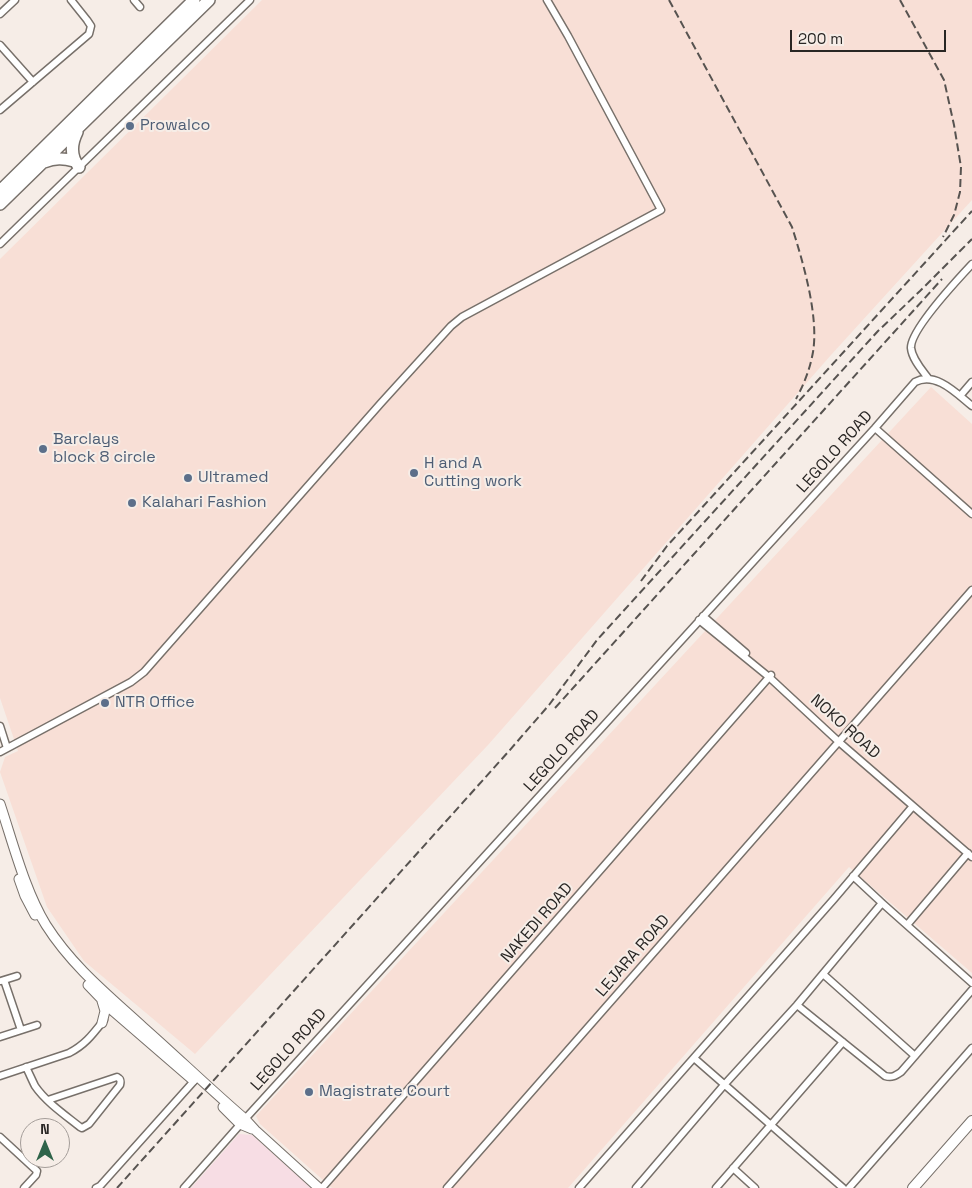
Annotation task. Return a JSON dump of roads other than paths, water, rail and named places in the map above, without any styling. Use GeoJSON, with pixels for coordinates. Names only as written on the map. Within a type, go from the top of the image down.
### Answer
{"type":"FeatureCollection","features":[{"type":"Feature","properties":{"kind":"highway"},"geometry":{"type":"LineString","coordinates":[[0,190],[194,0]]}},
{"type":"Feature","properties":{"kind":"highway"},"geometry":{"type":"LineString","coordinates":[[0,204],[209,0]]}},
{"type":"Feature","properties":{"kind":"highway"},"geometry":{"type":"LineString","coordinates":[[76,164],[72,149],[74,139],[86,121]]}},
{"type":"Feature","properties":{"kind":"highway"},"geometry":{"type":"LineString","coordinates":[[43,163],[55,159],[66,159],[76,164]]}},
{"type":"Feature","properties":{"kind":"main road"},"geometry":{"type":"LineString","coordinates":[[0,804],[28,894],[56,940],[125,1021],[321,1188]]}},
{"type":"Feature","properties":{"kind":"main road"},"geometry":{"type":"LineString","coordinates":[[0,822],[41,926],[54,946],[76,973],[101,998],[142,1025],[243,1121]]}},
{"type":"Feature","properties":{"kind":"main road"},"geometry":{"type":"LineString","coordinates":[[101,998],[105,1011],[102,1023],[116,1019],[125,1021]]}},
{"type":"Feature","properties":{"kind":"main road"},"geometry":{"type":"LineString","coordinates":[[913,1188],[972,1121]]}},
{"type":"Feature","properties":{"kind":"main road"},"geometry":{"type":"LineString","coordinates":[[922,1188],[972,1131]]}},
{"type":"Feature","properties":{"kind":"street"},"geometry":{"type":"LineString","coordinates":[[0,14],[15,0]]}},
{"type":"Feature","properties":{"kind":"street"},"geometry":{"type":"LineString","coordinates":[[0,110],[89,34],[91,26],[71,0]]}},
{"type":"Feature","properties":{"kind":"street"},"geometry":{"type":"LineString","coordinates":[[134,0],[140,7]]}},
{"type":"Feature","properties":{"kind":"street"},"geometry":{"type":"LineString","coordinates":[[0,244],[76,164],[250,0]]}},
{"type":"Feature","properties":{"kind":"street"},"geometry":{"type":"LineString","coordinates":[[0,752],[131,682],[144,672],[388,396],[462,317],[661,210],[547,0]]}},
{"type":"Feature","properties":{"kind":"street"},"geometry":{"type":"LineString","coordinates":[[0,45],[33,82]]}},
{"type":"Feature","properties":{"kind":"street"},"geometry":{"type":"LineString","coordinates":[[972,264],[935,306],[914,335],[911,350],[928,378],[947,386],[972,406]]}},
{"type":"Feature","properties":{"kind":"street","name":"LEGOLO ROAD"},"geometry":{"type":"LineString","coordinates":[[184,1188],[915,382],[928,378]]}},
{"type":"Feature","properties":{"kind":"street"},"geometry":{"type":"LineString","coordinates":[[960,396],[972,382]]}},
{"type":"Feature","properties":{"kind":"street"},"geometry":{"type":"LineString","coordinates":[[875,428],[972,514]]}},
{"type":"Feature","properties":{"kind":"street","name":"LEJARA ROAD"},"geometry":{"type":"LineString","coordinates":[[447,1188],[972,590]]}},
{"type":"Feature","properties":{"kind":"street","name":"NOKO ROAD"},"geometry":{"type":"LineString","coordinates":[[701,618],[770,676],[913,806],[971,854]]}},
{"type":"Feature","properties":{"kind":"street","name":"NAKEDI ROAD"},"geometry":{"type":"LineString","coordinates":[[321,1188],[770,676]]}},
{"type":"Feature","properties":{"kind":"street"},"geometry":{"type":"LineString","coordinates":[[0,726],[7,748]]}},
{"type":"Feature","properties":{"kind":"street"},"geometry":{"type":"LineString","coordinates":[[841,740],[971,854],[907,925]]}},
{"type":"Feature","properties":{"kind":"street"},"geometry":{"type":"LineString","coordinates":[[579,1188],[913,806]]}},
{"type":"Feature","properties":{"kind":"street"},"geometry":{"type":"LineString","coordinates":[[853,876],[972,983]]}},
{"type":"Feature","properties":{"kind":"street"},"geometry":{"type":"LineString","coordinates":[[636,1188],[724,1085],[797,1005],[882,903]]}},
{"type":"Feature","properties":{"kind":"street"},"geometry":{"type":"LineString","coordinates":[[822,974],[916,1056]]}},
{"type":"Feature","properties":{"kind":"street"},"geometry":{"type":"LineString","coordinates":[[17,976],[2,981],[21,1030]]}},
{"type":"Feature","properties":{"kind":"street"},"geometry":{"type":"LineString","coordinates":[[797,1005],[885,1076],[890,1078],[901,1072],[916,1056],[972,990]]}},
{"type":"Feature","properties":{"kind":"street"},"geometry":{"type":"LineString","coordinates":[[0,1076],[77,1049],[88,1041],[115,1008]]}},
{"type":"Feature","properties":{"kind":"street"},"geometry":{"type":"LineString","coordinates":[[0,1037],[37,1025]]}},
{"type":"Feature","properties":{"kind":"street"},"geometry":{"type":"LineString","coordinates":[[716,1188],[842,1042]]}},
{"type":"Feature","properties":{"kind":"street"},"geometry":{"type":"LineString","coordinates":[[849,1188],[972,1048]]}},
{"type":"Feature","properties":{"kind":"street"},"geometry":{"type":"LineString","coordinates":[[694,1058],[842,1188]]}},
{"type":"Feature","properties":{"kind":"street"},"geometry":{"type":"LineString","coordinates":[[26,1067],[35,1085],[48,1100],[82,1128],[89,1124],[120,1085],[121,1081],[117,1077],[48,1100]]}},
{"type":"Feature","properties":{"kind":"street"},"geometry":{"type":"LineString","coordinates":[[96,1188],[100,1186],[194,1081]]}},
{"type":"Feature","properties":{"kind":"street"},"geometry":{"type":"LineString","coordinates":[[0,1137],[36,1171],[36,1175],[24,1188]]}},
{"type":"Feature","properties":{"kind":"street"},"geometry":{"type":"LineString","coordinates":[[733,1168],[755,1188]]}},
{"type":"Feature","properties":{"kind":"railway"},"geometry":{"type":"LineString","coordinates":[[669,0],[792,227],[809,289],[814,322],[813,352],[804,382],[796,399]]}},
{"type":"Feature","properties":{"kind":"railway"},"geometry":{"type":"LineString","coordinates":[[900,0],[944,80],[954,125],[961,167],[960,192],[954,215],[943,237]]}},
{"type":"Feature","properties":{"kind":"railway"},"geometry":{"type":"LineString","coordinates":[[641,581],[667,546],[972,211]]}},
{"type":"Feature","properties":{"kind":"railway"},"geometry":{"type":"LineString","coordinates":[[117,1188],[509,751],[549,705],[597,640],[878,331],[972,239]]}},
{"type":"Feature","properties":{"kind":"railway"},"geometry":{"type":"LineString","coordinates":[[555,708],[942,279]]}},
{"type":"Feature","properties":{"kind":"place","name":"Prowalco"},"geometry":{"type":"Point","coordinates":[130,126]}},
{"type":"Feature","properties":{"kind":"place","name":"Barclays block 8 circle"},"geometry":{"type":"Point","coordinates":[43,449]}},
{"type":"Feature","properties":{"kind":"place","name":"H and A Cutting work"},"geometry":{"type":"Point","coordinates":[414,473]}},
{"type":"Feature","properties":{"kind":"place","name":"Ultramed"},"geometry":{"type":"Point","coordinates":[188,478]}},
{"type":"Feature","properties":{"kind":"place","name":"Kalahari Fashion"},"geometry":{"type":"Point","coordinates":[132,503]}},
{"type":"Feature","properties":{"kind":"place","name":"NTR Office"},"geometry":{"type":"Point","coordinates":[105,703]}},
{"type":"Feature","properties":{"kind":"place","name":"Magistrate Court"},"geometry":{"type":"Point","coordinates":[309,1092]}}]}
